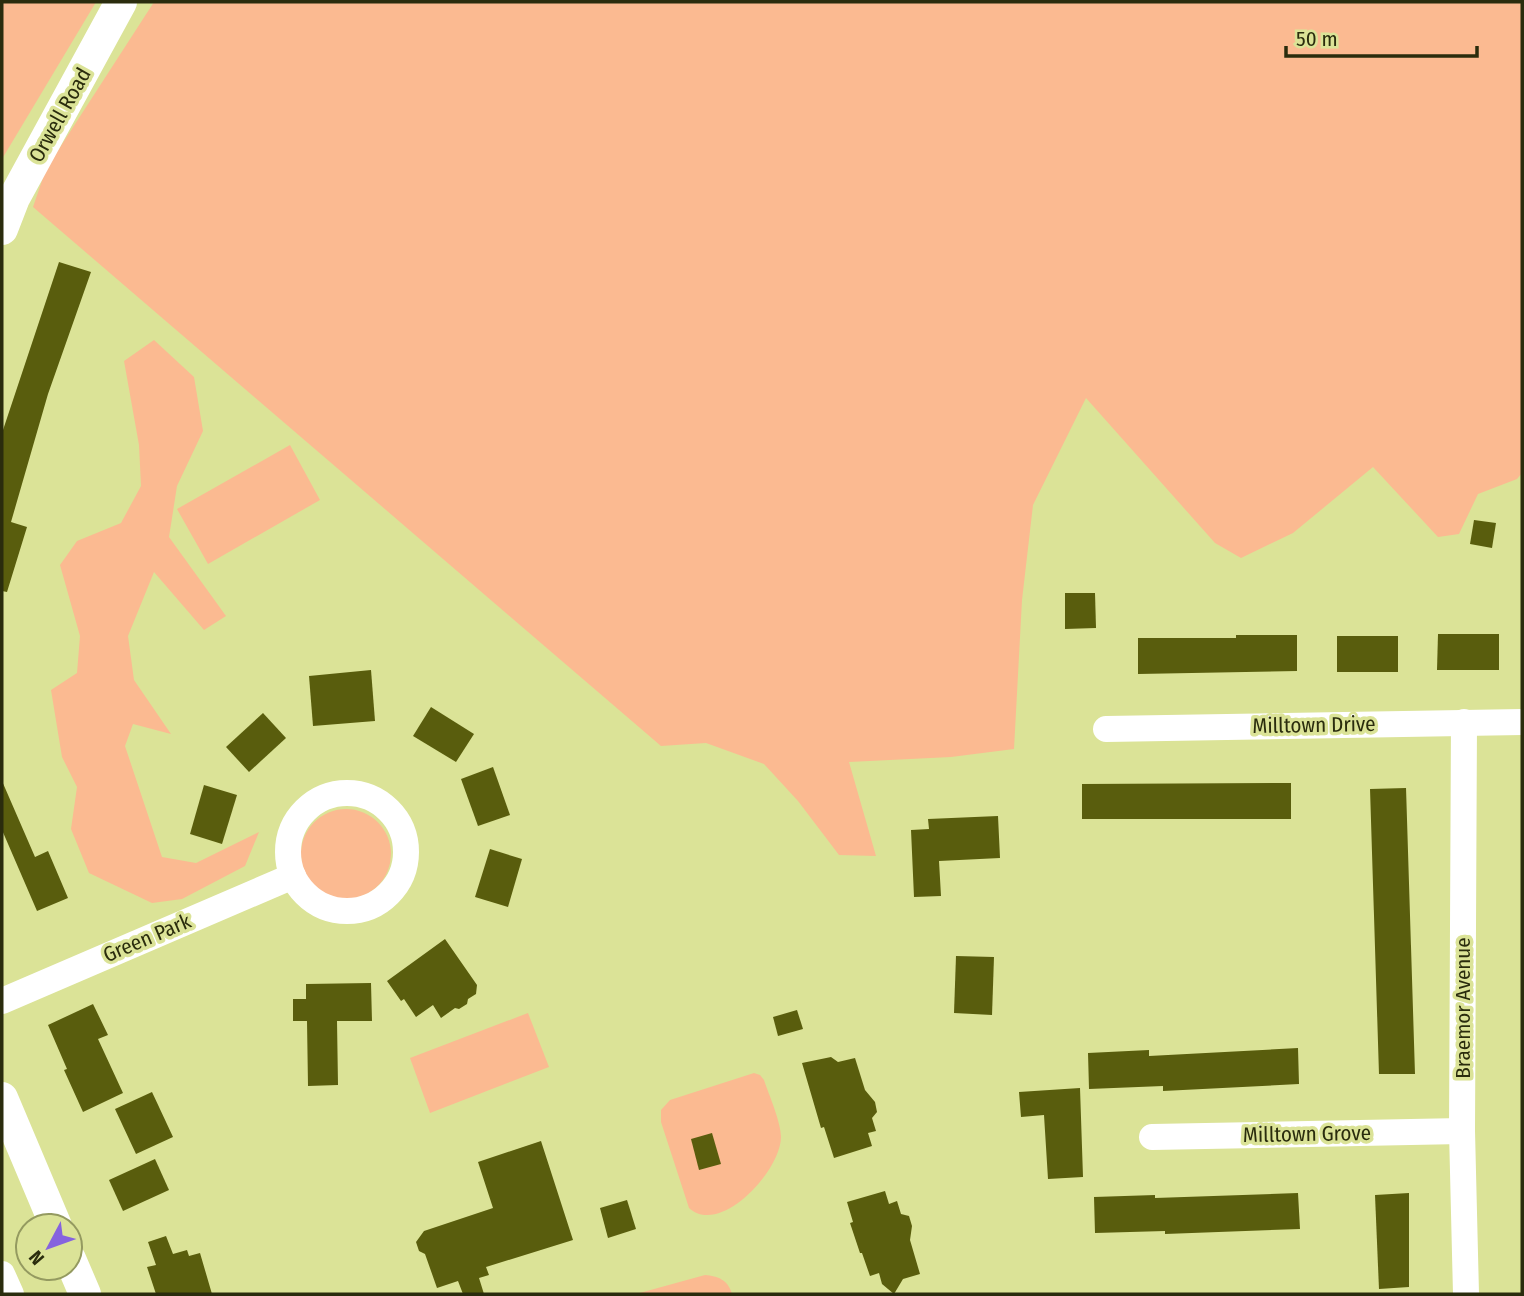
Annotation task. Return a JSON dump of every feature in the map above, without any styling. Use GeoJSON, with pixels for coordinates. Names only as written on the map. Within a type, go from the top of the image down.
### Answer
{"type":"FeatureCollection","features":[{"type":"Feature","properties":{"kind":"street","name":"Orwell Road"},"geometry":{"type":"LineString","coordinates":[[2,229],[14,198],[121,2]]}},
{"type":"Feature","properties":{"kind":"street","name":"Braemor Avenue"},"geometry":{"type":"LineString","coordinates":[[1464,722],[1462,1131],[1466,1294]]}},
{"type":"Feature","properties":{"kind":"street","name":"Milltown Drive"},"geometry":{"type":"LineString","coordinates":[[1106,729],[1522,722]]}},
{"type":"Feature","properties":{"kind":"street"},"geometry":{"type":"LineString","coordinates":[[350,793],[370,797],[387,808],[399,823],[406,841],[406,860],[400,879],[389,894],[373,905],[355,911],[336,910],[318,904],[303,892],[293,876],[288,856],[290,836],[298,818],[312,804],[330,795],[350,793]]}},
{"type":"Feature","properties":{"kind":"street","name":"Green Park"},"geometry":{"type":"LineString","coordinates":[[2,1001],[293,876]]}},
{"type":"Feature","properties":{"kind":"street"},"geometry":{"type":"LineString","coordinates":[[2,1098],[50,1212]]}},
{"type":"Feature","properties":{"kind":"street","name":"Milltown Grove"},"geometry":{"type":"LineString","coordinates":[[1152,1137],[1462,1131]]}},
{"type":"Feature","properties":{"kind":"street"},"geometry":{"type":"LineString","coordinates":[[2,1274],[11,1294]]}},
{"type":"Feature","properties":{"kind":"shaded area"},"geometry":{"type":"Polygon","coordinates":[[[2,2],[96,2],[2,159],[2,2]]]}},
{"type":"Feature","properties":{"kind":"shaded area"},"geometry":{"type":"Polygon","coordinates":[[[154,2],[1522,2],[1522,473],[1517,479],[1478,494],[1459,534],[1438,537],[1373,467],[1293,533],[1241,558],[1215,543],[1086,398],[1033,505],[1022,600],[1014,749],[951,757],[849,762],[876,856],[839,855],[798,801],[764,764],[706,743],[661,746],[33,207],[46,169],[154,2]]]}},
{"type":"Feature","properties":{"kind":"shaded area"},"geometry":{"type":"Polygon","coordinates":[[[154,340],[194,377],[203,431],[177,486],[169,537],[226,616],[204,630],[154,572],[128,636],[134,680],[171,734],[133,724],[125,746],[162,857],[196,863],[259,832],[245,866],[182,899],[152,903],[89,873],[71,829],[77,787],[62,757],[51,690],[77,673],[80,636],[60,565],[77,541],[121,523],[141,486],[139,445],[124,361],[154,340]]]}},
{"type":"Feature","properties":{"kind":"shaded area"},"geometry":{"type":"Polygon","coordinates":[[[290,445],[320,500],[208,564],[177,509],[290,445]]]}},
{"type":"Feature","properties":{"kind":"shaded area"},"geometry":{"type":"Polygon","coordinates":[[[346,809],[363,813],[378,822],[387,837],[391,854],[387,871],[378,886],[363,895],[346,899],[329,895],[314,886],[305,871],[301,854],[305,837],[314,822],[329,813],[346,809]]]}},
{"type":"Feature","properties":{"kind":"shaded area"},"geometry":{"type":"Polygon","coordinates":[[[528,1013],[549,1067],[430,1113],[410,1058],[528,1013]]]}},
{"type":"Feature","properties":{"kind":"shaded area"},"geometry":{"type":"Polygon","coordinates":[[[754,1073],[764,1080],[777,1116],[781,1137],[778,1151],[760,1182],[747,1196],[717,1214],[702,1215],[689,1208],[661,1122],[661,1110],[670,1100],[754,1073]]]}},
{"type":"Feature","properties":{"kind":"shaded area"},"geometry":{"type":"Polygon","coordinates":[[[705,1275],[722,1280],[732,1294],[636,1294],[705,1275]]]}},
{"type":"Feature","properties":{"kind":"building"},"geometry":{"type":"Polygon","coordinates":[[[59,262],[91,272],[48,394],[11,522],[27,527],[7,592],[2,591],[2,433],[59,262]]]}},
{"type":"Feature","properties":{"kind":"building"},"geometry":{"type":"Polygon","coordinates":[[[1474,520],[1496,523],[1492,548],[1470,544],[1474,520]]]}},
{"type":"Feature","properties":{"kind":"building"},"geometry":{"type":"Polygon","coordinates":[[[1065,593],[1095,593],[1096,628],[1065,629],[1065,593]]]}},
{"type":"Feature","properties":{"kind":"building"},"geometry":{"type":"Polygon","coordinates":[[[1438,634],[1499,634],[1499,670],[1437,670],[1438,634]]]}},
{"type":"Feature","properties":{"kind":"building"},"geometry":{"type":"Polygon","coordinates":[[[1236,635],[1297,635],[1297,671],[1138,674],[1138,638],[1236,638],[1236,635]]]}},
{"type":"Feature","properties":{"kind":"building"},"geometry":{"type":"Polygon","coordinates":[[[1337,636],[1398,636],[1398,672],[1337,672],[1337,636]]]}},
{"type":"Feature","properties":{"kind":"building"},"geometry":{"type":"Polygon","coordinates":[[[371,670],[375,721],[313,726],[309,676],[371,670]]]}},
{"type":"Feature","properties":{"kind":"building"},"geometry":{"type":"Polygon","coordinates":[[[431,707],[474,734],[456,762],[413,736],[431,707]]]}},
{"type":"Feature","properties":{"kind":"building"},"geometry":{"type":"Polygon","coordinates":[[[263,713],[286,738],[249,772],[226,747],[263,713]]]}},
{"type":"Feature","properties":{"kind":"building"},"geometry":{"type":"Polygon","coordinates":[[[493,767],[510,815],[478,826],[461,779],[493,767]]]}},
{"type":"Feature","properties":{"kind":"building"},"geometry":{"type":"Polygon","coordinates":[[[2,781],[35,857],[48,851],[68,898],[37,911],[2,830],[2,781]]]}},
{"type":"Feature","properties":{"kind":"building"},"geometry":{"type":"Polygon","coordinates":[[[1291,783],[1291,819],[1082,819],[1082,784],[1291,783]]]}},
{"type":"Feature","properties":{"kind":"building"},"geometry":{"type":"Polygon","coordinates":[[[204,785],[237,795],[222,844],[190,834],[204,785]]]}},
{"type":"Feature","properties":{"kind":"building"},"geometry":{"type":"Polygon","coordinates":[[[1406,788],[1415,1074],[1379,1074],[1370,789],[1406,788]]]}},
{"type":"Feature","properties":{"kind":"building"},"geometry":{"type":"Polygon","coordinates":[[[998,816],[1000,858],[939,861],[941,896],[914,897],[911,830],[929,829],[928,819],[998,816]]]}},
{"type":"Feature","properties":{"kind":"building"},"geometry":{"type":"Polygon","coordinates":[[[490,849],[522,859],[508,907],[475,897],[490,849]]]}},
{"type":"Feature","properties":{"kind":"building"},"geometry":{"type":"Polygon","coordinates":[[[445,939],[477,985],[476,994],[468,999],[467,1004],[459,1009],[455,1008],[441,1018],[433,1005],[416,1017],[387,981],[445,939]]]}},
{"type":"Feature","properties":{"kind":"building"},"geometry":{"type":"Polygon","coordinates":[[[956,956],[994,957],[992,1015],[954,1013],[956,956]]]}},
{"type":"Feature","properties":{"kind":"building"},"geometry":{"type":"Polygon","coordinates":[[[371,983],[372,1021],[337,1021],[338,1085],[308,1086],[307,1021],[293,1021],[293,999],[306,999],[306,984],[371,983]]]}},
{"type":"Feature","properties":{"kind":"building"},"geometry":{"type":"Polygon","coordinates":[[[93,1004],[108,1035],[98,1039],[123,1093],[83,1112],[48,1025],[93,1004]]]}},
{"type":"Feature","properties":{"kind":"building"},"geometry":{"type":"Polygon","coordinates":[[[797,1010],[803,1029],[778,1036],[773,1017],[797,1010]]]}},
{"type":"Feature","properties":{"kind":"building"},"geometry":{"type":"Polygon","coordinates":[[[1298,1048],[1299,1084],[1163,1091],[1163,1086],[1089,1089],[1088,1053],[1149,1050],[1149,1056],[1298,1048]]]}},
{"type":"Feature","properties":{"kind":"building"},"geometry":{"type":"Polygon","coordinates":[[[831,1057],[838,1062],[855,1058],[865,1090],[875,1102],[877,1112],[872,1118],[876,1131],[868,1133],[872,1146],[834,1158],[824,1127],[821,1128],[802,1063],[831,1057]]]}},
{"type":"Feature","properties":{"kind":"building"},"geometry":{"type":"Polygon","coordinates":[[[1080,1088],[1083,1177],[1048,1179],[1044,1115],[1021,1117],[1019,1092],[1080,1088]]]}},
{"type":"Feature","properties":{"kind":"building"},"geometry":{"type":"Polygon","coordinates":[[[152,1092],[173,1137],[136,1154],[115,1109],[152,1092]]]}},
{"type":"Feature","properties":{"kind":"building"},"geometry":{"type":"Polygon","coordinates":[[[712,1133],[721,1164],[699,1170],[691,1139],[712,1133]]]}},
{"type":"Feature","properties":{"kind":"building"},"geometry":{"type":"Polygon","coordinates":[[[541,1141],[573,1240],[486,1267],[489,1275],[479,1278],[484,1294],[463,1294],[458,1281],[437,1288],[425,1254],[419,1251],[416,1242],[424,1231],[493,1208],[478,1162],[541,1141]]]}},
{"type":"Feature","properties":{"kind":"building"},"geometry":{"type":"Polygon","coordinates":[[[155,1159],[169,1190],[123,1211],[109,1180],[155,1159]]]}},
{"type":"Feature","properties":{"kind":"building"},"geometry":{"type":"Polygon","coordinates":[[[885,1191],[889,1204],[897,1201],[901,1214],[909,1216],[912,1226],[910,1240],[920,1274],[903,1279],[894,1294],[882,1284],[879,1273],[870,1276],[850,1223],[853,1222],[847,1202],[885,1191]]]}},
{"type":"Feature","properties":{"kind":"building"},"geometry":{"type":"Polygon","coordinates":[[[1298,1193],[1300,1229],[1165,1234],[1165,1231],[1095,1233],[1094,1197],[1155,1195],[1155,1198],[1298,1193]]]}},
{"type":"Feature","properties":{"kind":"building"},"geometry":{"type":"Polygon","coordinates":[[[1409,1193],[1409,1287],[1379,1289],[1375,1195],[1409,1193]]]}},
{"type":"Feature","properties":{"kind":"building"},"geometry":{"type":"Polygon","coordinates":[[[627,1200],[636,1229],[608,1238],[600,1208],[627,1200]]]}},
{"type":"Feature","properties":{"kind":"building"},"geometry":{"type":"Polygon","coordinates":[[[166,1236],[173,1254],[187,1250],[189,1256],[200,1253],[212,1294],[156,1294],[147,1267],[156,1265],[148,1242],[166,1236]]]}}]}
